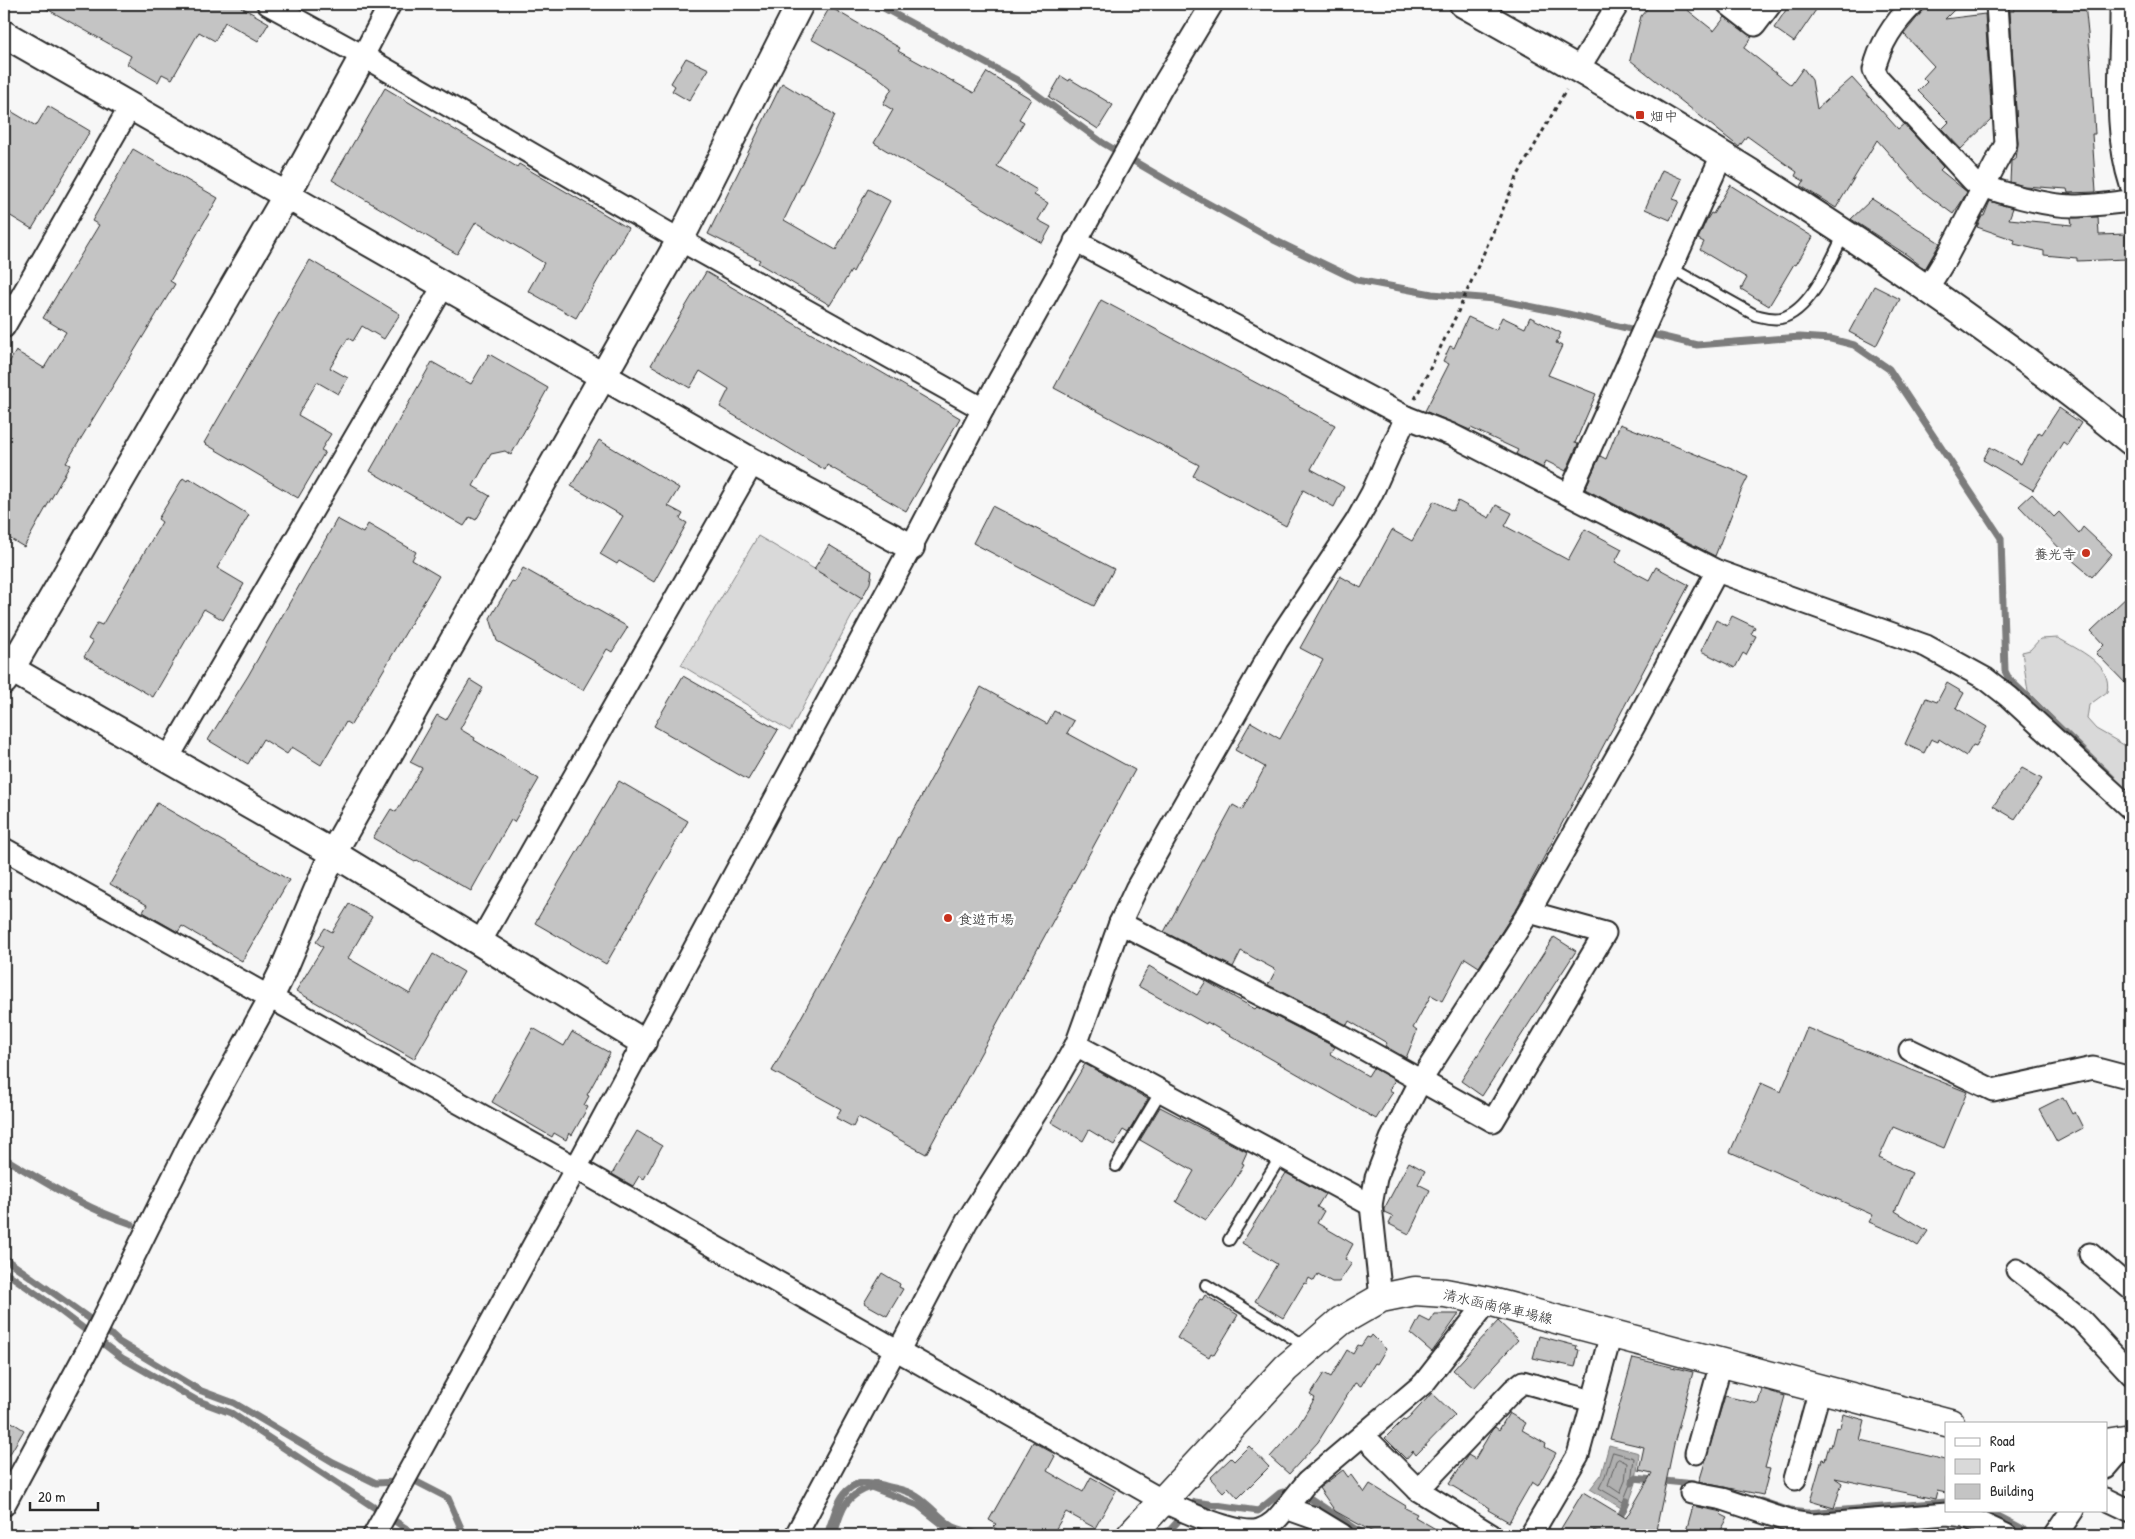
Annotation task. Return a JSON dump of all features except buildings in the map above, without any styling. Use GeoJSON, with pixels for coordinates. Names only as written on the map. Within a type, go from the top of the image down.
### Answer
{"type":"FeatureCollection","features":[{"type":"Feature","properties":{"kind":"main road","name":"清水函南停車場線"},"geometry":{"type":"LineString","coordinates":[[1131,1535],[1286,1368],[1308,1348],[1341,1321],[1381,1298],[1415,1291],[1446,1293],[1488,1301],[1946,1422]]}},
{"type":"Feature","properties":{"kind":"street"},"geometry":{"type":"LineString","coordinates":[[268,4],[363,56],[680,240],[983,409]]}},
{"type":"Feature","properties":{"kind":"street"},"geometry":{"type":"LineString","coordinates":[[390,4],[286,196],[6,672],[168,758],[333,852],[479,944],[643,1042]]}},
{"type":"Feature","properties":{"kind":"street"},"geometry":{"type":"LineString","coordinates":[[4,1505],[88,1349],[190,1143],[270,997],[283,971],[333,852],[680,240],[800,4]]}},
{"type":"Feature","properties":{"kind":"street"},"geometry":{"type":"LineString","coordinates":[[374,1535],[576,1168],[911,547],[983,409],[1162,87],[1212,4]]}},
{"type":"Feature","properties":{"kind":"street"},"geometry":{"type":"LineString","coordinates":[[1463,4],[1579,68],[1722,155],[1928,289],[2131,442]]}},
{"type":"Feature","properties":{"kind":"street"},"geometry":{"type":"LineString","coordinates":[[1579,68],[1618,4]]}},
{"type":"Feature","properties":{"kind":"street"},"geometry":{"type":"LineString","coordinates":[[1728,4],[1754,25],[1771,4]]}},
{"type":"Feature","properties":{"kind":"street"},"geometry":{"type":"LineString","coordinates":[[1913,4],[1895,23],[1878,54],[1874,70],[1878,78],[1973,181],[1985,187],[2048,203],[2071,206],[2131,201]]}},
{"type":"Feature","properties":{"kind":"street"},"geometry":{"type":"LineString","coordinates":[[1928,289],[1985,187],[2006,144],[1997,4]]}},
{"type":"Feature","properties":{"kind":"street"},"geometry":{"type":"LineString","coordinates":[[2121,4],[2119,124],[2131,185]]}},
{"type":"Feature","properties":{"kind":"street"},"geometry":{"type":"LineString","coordinates":[[4,34],[753,462],[911,547]]}},
{"type":"Feature","properties":{"kind":"street"},"geometry":{"type":"LineString","coordinates":[[4,327],[130,107]]}},
{"type":"Feature","properties":{"kind":"street"},"geometry":{"type":"LineString","coordinates":[[1569,495],[1722,155]]}},
{"type":"Feature","properties":{"kind":"street"},"geometry":{"type":"LineString","coordinates":[[1075,241],[1406,417],[1452,435],[1717,571],[1926,646],[1986,679],[2009,697],[2131,809]]}},
{"type":"Feature","properties":{"kind":"street"},"geometry":{"type":"LineString","coordinates":[[168,758],[444,285]]}},
{"type":"Feature","properties":{"kind":"street"},"geometry":{"type":"LineString","coordinates":[[796,1535],[971,1214],[1045,1100],[1076,1045],[1120,923],[1136,889],[1277,642],[1356,522],[1372,493],[1406,417]]}},
{"type":"Feature","properties":{"kind":"street"},"geometry":{"type":"LineString","coordinates":[[479,944],[753,462]]}},
{"type":"Feature","properties":{"kind":"street"},"geometry":{"type":"LineString","coordinates":[[1381,1298],[1371,1205],[1376,1178],[1391,1139],[1421,1080],[1529,912],[1634,726],[1717,571]]}},
{"type":"Feature","properties":{"kind":"street"},"geometry":{"type":"LineString","coordinates":[[4,850],[576,1168],[1163,1501],[1186,1512],[1243,1530],[1258,1530],[1274,1523],[1307,1482],[1424,1384],[1488,1301]]}},
{"type":"Feature","properties":{"kind":"street"},"geometry":{"type":"LineString","coordinates":[[1120,923],[1339,1035],[1492,1121],[1606,933],[1529,912]]}},
{"type":"Feature","properties":{"kind":"street"},"geometry":{"type":"LineString","coordinates":[[1076,1045],[1371,1205]]}},
{"type":"Feature","properties":{"kind":"street"},"geometry":{"type":"LineString","coordinates":[[1910,1050],[1992,1090],[2092,1068],[2131,1078]]}},
{"type":"Feature","properties":{"kind":"street"},"geometry":{"type":"LineString","coordinates":[[2090,1254],[2131,1289]]}},
{"type":"Feature","properties":{"kind":"street"},"geometry":{"type":"LineString","coordinates":[[2017,1270],[2081,1320],[2131,1374]]}},
{"type":"Feature","properties":{"kind":"street"},"geometry":{"type":"LineString","coordinates":[[1531,1535],[1578,1455],[1611,1334]]}},
{"type":"Feature","properties":{"kind":"street"},"geometry":{"type":"LineString","coordinates":[[1696,1453],[1721,1363]]}},
{"type":"Feature","properties":{"kind":"street"},"geometry":{"type":"LineString","coordinates":[[1418,1490],[1513,1390],[1523,1382],[1592,1401]]}},
{"type":"Feature","properties":{"kind":"street"},"geometry":{"type":"LineString","coordinates":[[1795,1480],[1820,1389]]}},
{"type":"Feature","properties":{"kind":"street"},"geometry":{"type":"LineString","coordinates":[[1363,1435],[1418,1490],[1491,1535]]}},
{"type":"Feature","properties":{"kind":"street"},"geometry":{"type":"LineString","coordinates":[[2108,1464],[2122,1440]]}},
{"type":"Feature","properties":{"kind":"street"},"geometry":{"type":"LineString","coordinates":[[1691,1493],[1722,1499],[1792,1522],[1812,1525],[1947,1514],[1965,1516],[2006,1535]]}},
{"type":"Feature","properties":{"kind":"street"},"geometry":{"type":"LineString","coordinates":[[2108,1500],[2131,1511]]}},
{"type":"Feature","properties":{"kind":"street"},"geometry":{"type":"LineString","coordinates":[[1286,1508],[1314,1518],[1342,1535]]}},
{"type":"Feature","properties":{"kind":"street"},"geometry":{"type":"LineString","coordinates":[[2056,1535],[2072,1512]]}},
{"type":"Feature","properties":{"kind":"lane"},"geometry":{"type":"LineString","coordinates":[[1671,268],[1755,314],[1768,319],[1782,318],[1796,312],[1815,289],[1844,234]]}},
{"type":"Feature","properties":{"kind":"lane"},"geometry":{"type":"LineString","coordinates":[[1116,1166],[1161,1091]]}},
{"type":"Feature","properties":{"kind":"lane"},"geometry":{"type":"LineString","coordinates":[[1229,1240],[1282,1156]]}},
{"type":"Feature","properties":{"kind":"lane"},"geometry":{"type":"LineString","coordinates":[[1206,1285],[1308,1348]]}},
{"type":"Feature","properties":{"kind":"path"},"geometry":{"type":"LineString","coordinates":[[1406,417],[1457,314],[1518,175],[1579,68]]}},
{"type":"Feature","properties":{"kind":"green space"},"geometry":{"type":"Polygon","coordinates":[[[758,536],[862,597],[790,731],[681,665],[758,536]]]}},
{"type":"Feature","properties":{"kind":"green space"},"geometry":{"type":"Polygon","coordinates":[[[2058,638],[2084,653],[2105,673],[2107,692],[2089,705],[2087,719],[2096,729],[2131,749],[2131,795],[2028,692],[2022,652],[2030,650],[2040,639],[2058,638]]]}},
{"type":"Feature","properties":{"kind":"water"},"geometry":{"type":"Polygon","coordinates":[[[1609,1445],[1639,1453],[1636,1483],[1626,1511],[1590,1489],[1601,1475],[1609,1445]]]}},
{"type":"Feature","properties":{"kind":"waterway"},"geometry":{"type":"LineString","coordinates":[[876,4],[1017,80],[1103,143],[1173,184],[1274,240],[1357,280],[1432,294],[1494,299],[1568,314],[1697,345],[1800,337],[1831,339],[1854,345],[1889,369],[2001,538],[2005,671],[2009,679],[2112,778]]}},
{"type":"Feature","properties":{"kind":"waterway"},"geometry":{"type":"LineString","coordinates":[[4,1158],[82,1203],[132,1224]]}},
{"type":"Feature","properties":{"kind":"waterway"},"geometry":{"type":"LineString","coordinates":[[4,1258],[107,1331],[119,1342],[199,1390],[234,1403],[333,1462],[376,1483],[415,1481],[448,1498],[464,1535]]}},
{"type":"Feature","properties":{"kind":"waterway"},"geometry":{"type":"LineString","coordinates":[[4,1271],[122,1358],[196,1400],[231,1413],[416,1535]]}},
{"type":"Feature","properties":{"kind":"waterway"},"geometry":{"type":"LineString","coordinates":[[1632,1483],[1634,1478],[1694,1484]]}},
{"type":"Feature","properties":{"kind":"waterway"},"geometry":{"type":"LineString","coordinates":[[827,1535],[839,1502],[844,1494],[851,1487],[859,1483],[870,1482],[900,1489],[912,1494],[952,1526],[981,1535]]}},
{"type":"Feature","properties":{"kind":"waterway"},"geometry":{"type":"LineString","coordinates":[[834,1535],[845,1505],[855,1495],[871,1487],[918,1505],[956,1535]]}},
{"type":"Feature","properties":{"kind":"waterway"},"geometry":{"type":"LineString","coordinates":[[1160,1535],[1171,1529],[1195,1502],[1258,1511],[1283,1492],[1311,1499],[1365,1535]]}},
{"type":"Feature","properties":{"kind":"waterway"},"geometry":{"type":"LineString","coordinates":[[1608,1535],[1619,1519],[1627,1501]]}},
{"type":"Feature","properties":{"kind":"waterway"},"geometry":{"type":"LineString","coordinates":[[1761,1501],[1790,1511],[1807,1513],[1945,1502]]}},
{"type":"Feature","properties":{"kind":"waterway"},"geometry":{"type":"LineString","coordinates":[[1991,1512],[2023,1529]]}},
{"type":"Feature","properties":{"kind":"place","name":"畑中"},"geometry":{"type":"Point","coordinates":[1640,115]}},
{"type":"Feature","properties":{"kind":"place","name":"養光寺"},"geometry":{"type":"Point","coordinates":[2086,553]}},
{"type":"Feature","properties":{"kind":"place","name":"食遊市場"},"geometry":{"type":"Point","coordinates":[948,918]}}]}
